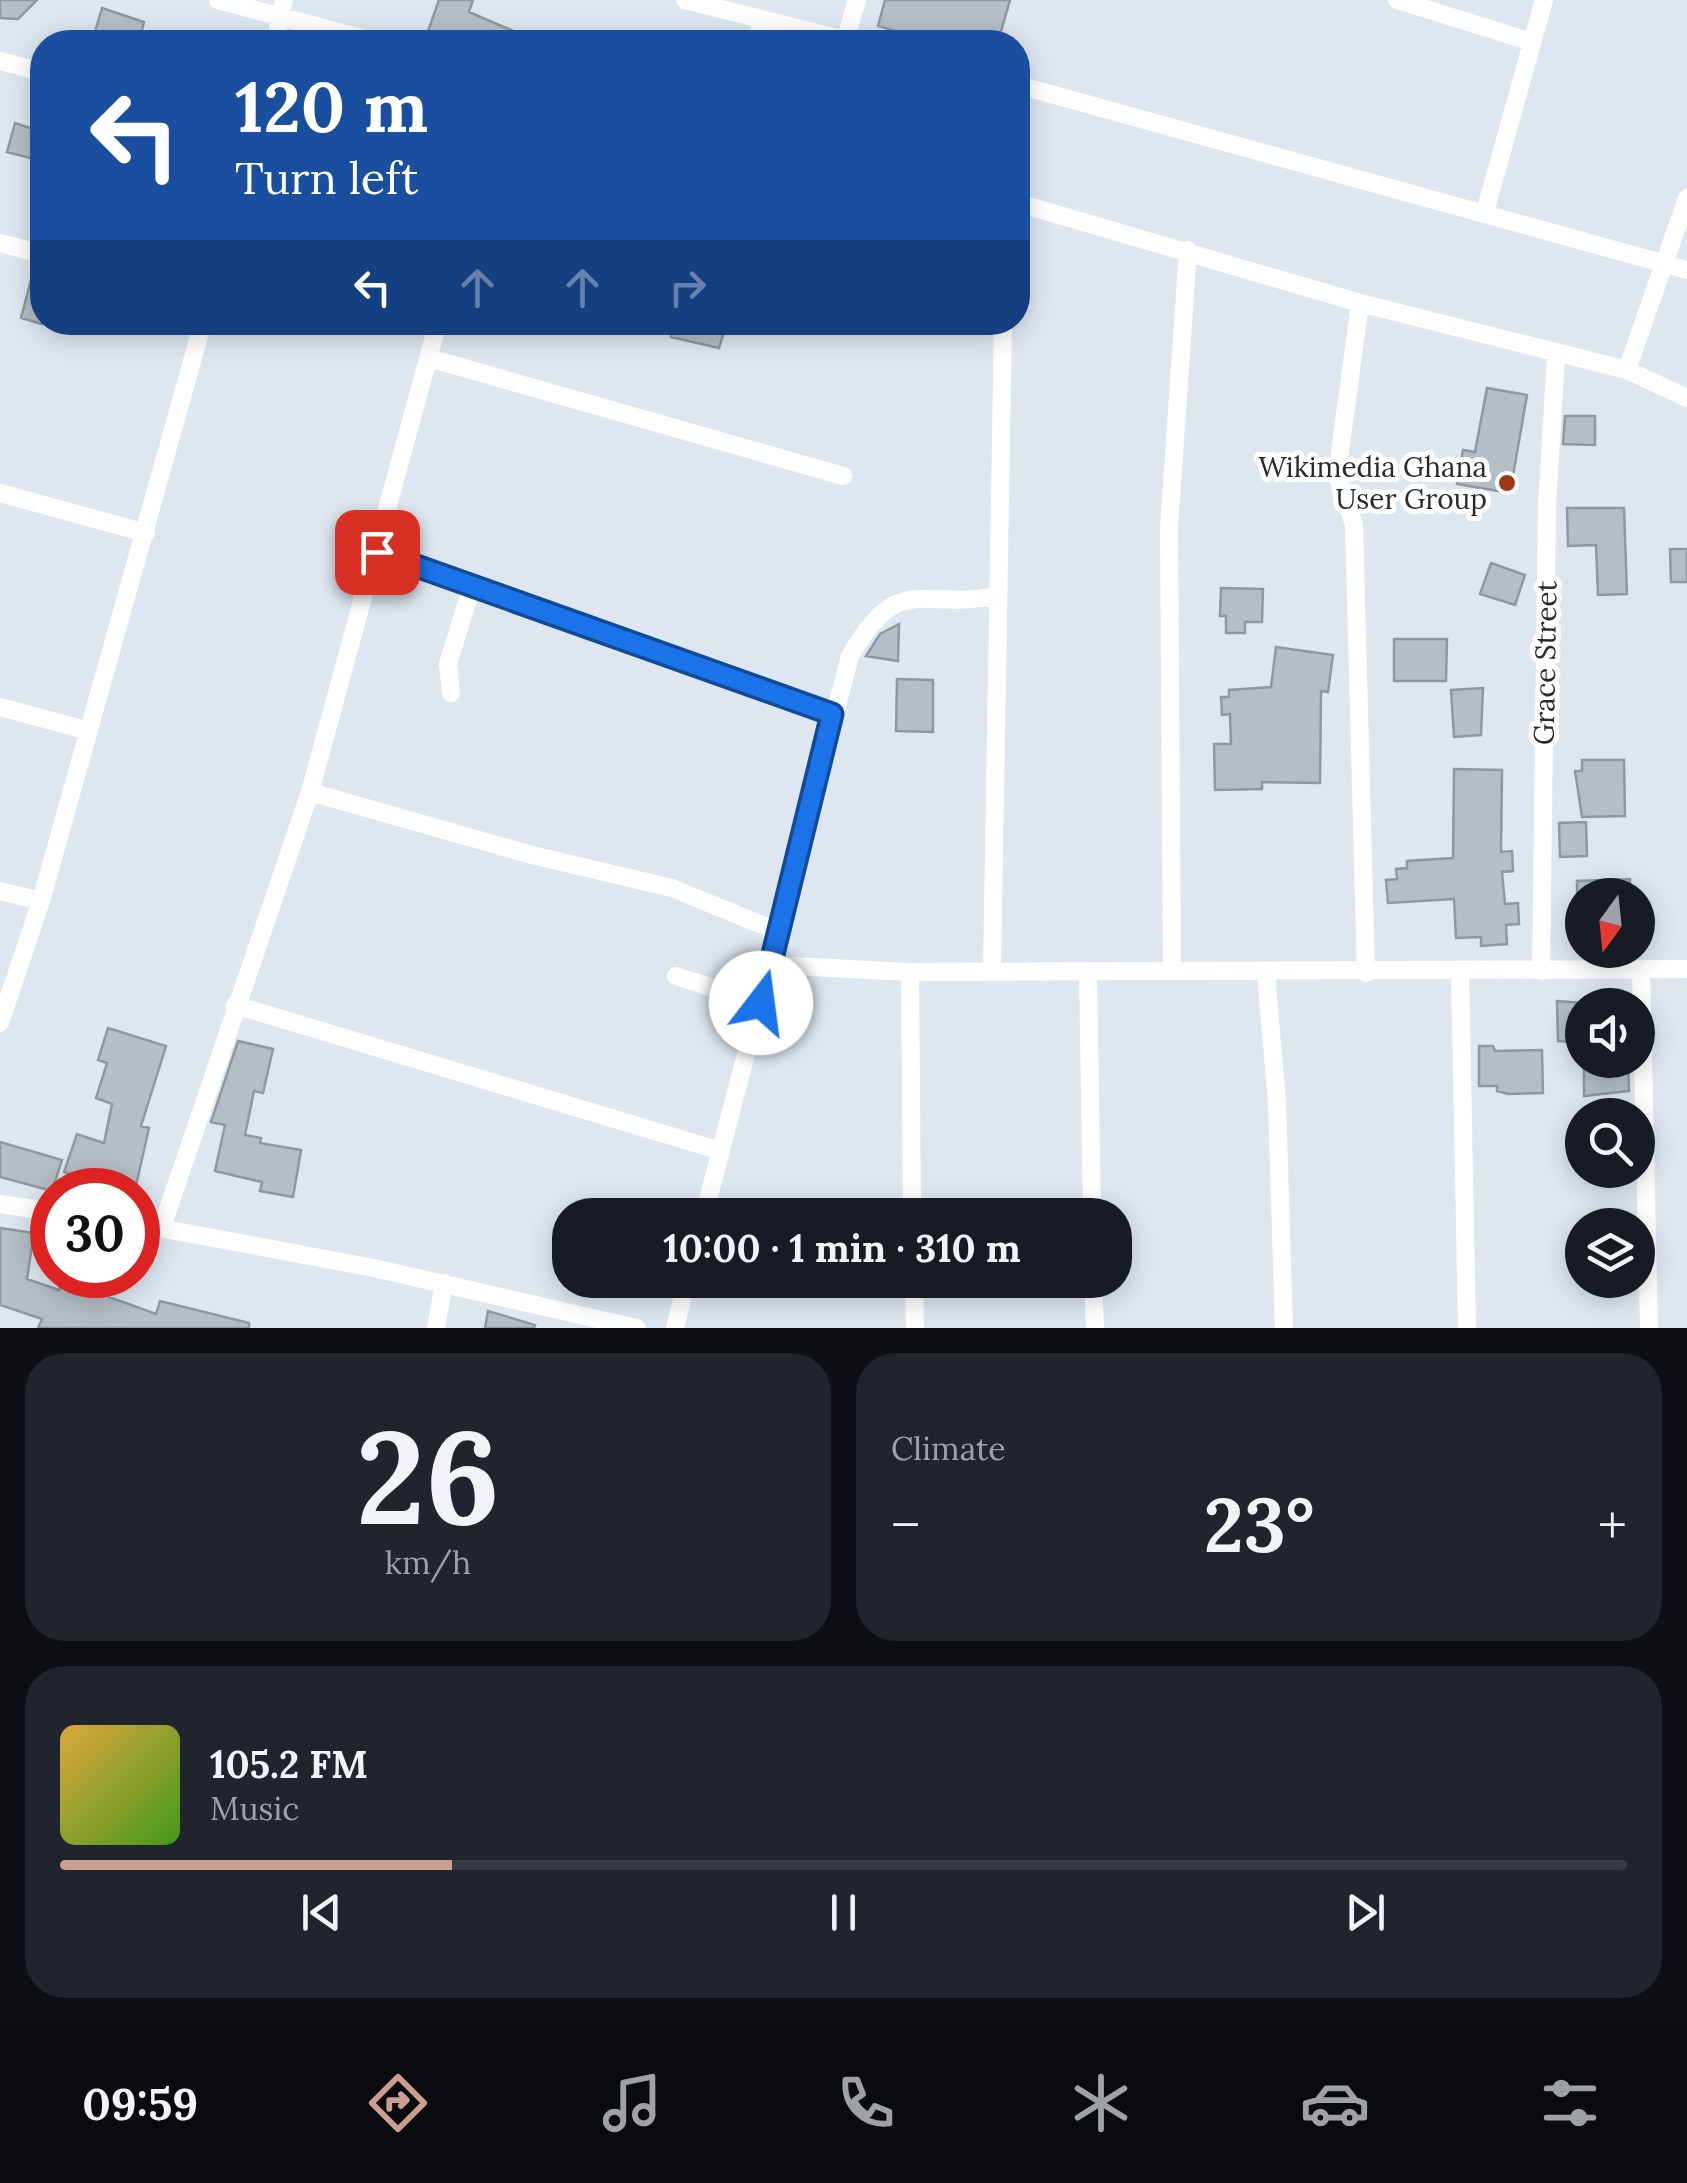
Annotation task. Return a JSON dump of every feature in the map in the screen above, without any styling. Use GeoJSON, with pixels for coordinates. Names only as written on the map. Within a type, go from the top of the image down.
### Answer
{"type":"FeatureCollection","features":[{"type":"Feature","properties":{"kind":"street"},"geometry":{"type":"LineString","coordinates":[[218,0],[283,9],[342,30]]}},
{"type":"Feature","properties":{"kind":"street"},"geometry":{"type":"LineString","coordinates":[[685,0],[802,30]]}},
{"type":"Feature","properties":{"kind":"street"},"geometry":{"type":"LineString","coordinates":[[851,30],[857,0]]}},
{"type":"Feature","properties":{"kind":"street"},"geometry":{"type":"LineString","coordinates":[[1397,0],[1532,42]]}},
{"type":"Feature","properties":{"kind":"street"},"geometry":{"type":"LineString","coordinates":[[1485,212],[1544,0]]}},
{"type":"Feature","properties":{"kind":"street"},"geometry":{"type":"LineString","coordinates":[[760,30],[762,20]]}},
{"type":"Feature","properties":{"kind":"street"},"geometry":{"type":"LineString","coordinates":[[0,61],[30,69]]}},
{"type":"Feature","properties":{"kind":"street"},"geometry":{"type":"LineString","coordinates":[[1030,88],[1687,270]]}},
{"type":"Feature","properties":{"kind":"street"},"geometry":{"type":"LineString","coordinates":[[1627,370],[1687,198]]}},
{"type":"Feature","properties":{"kind":"street"},"geometry":{"type":"LineString","coordinates":[[1030,206],[1360,303],[1556,356],[1627,370],[1687,398]]}},
{"type":"Feature","properties":{"kind":"street"},"geometry":{"type":"LineString","coordinates":[[0,243],[30,251]]}},
{"type":"Feature","properties":{"kind":"street"},"geometry":{"type":"LineString","coordinates":[[1172,969],[1169,528],[1188,250]]}},
{"type":"Feature","properties":{"kind":"street"},"geometry":{"type":"LineString","coordinates":[[1360,303],[1336,474],[1354,525],[1366,974]]}},
{"type":"Feature","properties":{"kind":"street"},"geometry":{"type":"LineString","coordinates":[[0,1022],[40,901],[199,335]]}},
{"type":"Feature","properties":{"kind":"street"},"geometry":{"type":"LineString","coordinates":[[435,335],[310,792],[162,1227],[444,1283],[638,1328]]}},
{"type":"Feature","properties":{"kind":"street"},"geometry":{"type":"LineString","coordinates":[[992,970],[1003,335]]}},
{"type":"Feature","properties":{"kind":"street","name":"Grace Street"},"geometry":{"type":"LineString","coordinates":[[1541,971],[1547,505],[1556,356]]}},
{"type":"Feature","properties":{"kind":"street"},"geometry":{"type":"LineString","coordinates":[[429,358],[842,476]]}},
{"type":"Feature","properties":{"kind":"street"},"geometry":{"type":"LineString","coordinates":[[0,494],[146,533]]}},
{"type":"Feature","properties":{"kind":"street"},"geometry":{"type":"LineString","coordinates":[[377,552],[832,714]]}},
{"type":"Feature","properties":{"kind":"street"},"geometry":{"type":"LineString","coordinates":[[451,693],[448,664],[472,586]]}},
{"type":"Feature","properties":{"kind":"street"},"geometry":{"type":"LineString","coordinates":[[709,1198],[850,656],[872,618],[915,597],[976,600],[996,596]]}},
{"type":"Feature","properties":{"kind":"street"},"geometry":{"type":"LineString","coordinates":[[0,707],[89,731]]}},
{"type":"Feature","properties":{"kind":"street"},"geometry":{"type":"LineString","coordinates":[[310,792],[532,856],[672,888],[778,932]]}},
{"type":"Feature","properties":{"kind":"street"},"geometry":{"type":"LineString","coordinates":[[0,891],[40,901]]}},
{"type":"Feature","properties":{"kind":"street"},"geometry":{"type":"LineString","coordinates":[[771,964],[910,972],[1172,969],[1266,974],[1687,969]]}},
{"type":"Feature","properties":{"kind":"street"},"geometry":{"type":"LineString","coordinates":[[1641,970],[1649,1328]]}},
{"type":"Feature","properties":{"kind":"street"},"geometry":{"type":"LineString","coordinates":[[910,972],[912,1198]]}},
{"type":"Feature","properties":{"kind":"street"},"geometry":{"type":"LineString","coordinates":[[1088,972],[1092,1198]]}},
{"type":"Feature","properties":{"kind":"street"},"geometry":{"type":"LineString","coordinates":[[1460,972],[1466,1328]]}},
{"type":"Feature","properties":{"kind":"street"},"geometry":{"type":"LineString","coordinates":[[1266,974],[1277,1103],[1284,1328]]}},
{"type":"Feature","properties":{"kind":"street"},"geometry":{"type":"LineString","coordinates":[[676,976],[761,1003]]}},
{"type":"Feature","properties":{"kind":"street"},"geometry":{"type":"LineString","coordinates":[[235,1005],[721,1151]]}},
{"type":"Feature","properties":{"kind":"street"},"geometry":{"type":"LineString","coordinates":[[0,1204],[30,1209]]}},
{"type":"Feature","properties":{"kind":"street"},"geometry":{"type":"LineString","coordinates":[[436,1328],[444,1283]]}},
{"type":"Feature","properties":{"kind":"street"},"geometry":{"type":"LineString","coordinates":[[675,1328],[682,1298]]}},
{"type":"Feature","properties":{"kind":"street"},"geometry":{"type":"LineString","coordinates":[[914,1298],[915,1328]]}},
{"type":"Feature","properties":{"kind":"street"},"geometry":{"type":"LineString","coordinates":[[1094,1298],[1095,1328]]}},
{"type":"Feature","properties":{"kind":"building"},"geometry":{"type":"Polygon","coordinates":[[[0,0],[37,0],[18,19],[0,18],[0,0]]]}},
{"type":"Feature","properties":{"kind":"building"},"geometry":{"type":"Polygon","coordinates":[[[439,0],[473,0],[469,12],[511,30],[428,30],[439,0]]]}},
{"type":"Feature","properties":{"kind":"building"},"geometry":{"type":"Polygon","coordinates":[[[885,0],[1010,0],[1001,30],[892,30],[878,26],[885,0]]]}},
{"type":"Feature","properties":{"kind":"building"},"geometry":{"type":"Polygon","coordinates":[[[102,8],[144,22],[142,30],[96,30],[102,8]]]}},
{"type":"Feature","properties":{"kind":"building"},"geometry":{"type":"Polygon","coordinates":[[[15,123],[30,128],[30,158],[7,152],[15,123]]]}},
{"type":"Feature","properties":{"kind":"building"},"geometry":{"type":"Polygon","coordinates":[[[30,284],[30,321],[21,318],[30,284]]]}},
{"type":"Feature","properties":{"kind":"building"},"geometry":{"type":"Polygon","coordinates":[[[672,335],[723,335],[719,348],[672,335]]]}},
{"type":"Feature","properties":{"kind":"building"},"geometry":{"type":"Polygon","coordinates":[[[1487,388],[1527,395],[1510,493],[1457,484],[1463,450],[1475,452],[1487,388]]]}},
{"type":"Feature","properties":{"kind":"building"},"geometry":{"type":"Polygon","coordinates":[[[1565,416],[1595,416],[1595,445],[1563,444],[1565,416]]]}},
{"type":"Feature","properties":{"kind":"building"},"geometry":{"type":"Polygon","coordinates":[[[1567,508],[1624,508],[1627,594],[1598,595],[1596,545],[1568,546],[1567,508]]]}},
{"type":"Feature","properties":{"kind":"building"},"geometry":{"type":"Polygon","coordinates":[[[1670,549],[1687,549],[1687,582],[1671,582],[1670,549]]]}},
{"type":"Feature","properties":{"kind":"building"},"geometry":{"type":"Polygon","coordinates":[[[1491,563],[1525,575],[1515,605],[1480,594],[1491,563]]]}},
{"type":"Feature","properties":{"kind":"building"},"geometry":{"type":"Polygon","coordinates":[[[1221,588],[1263,589],[1262,622],[1245,622],[1245,633],[1226,633],[1226,616],[1220,616],[1221,588]]]}},
{"type":"Feature","properties":{"kind":"building"},"geometry":{"type":"Polygon","coordinates":[[[899,624],[898,661],[866,656],[880,634],[899,624]]]}},
{"type":"Feature","properties":{"kind":"building"},"geometry":{"type":"Polygon","coordinates":[[[1394,639],[1447,639],[1446,681],[1394,681],[1394,639]]]}},
{"type":"Feature","properties":{"kind":"building"},"geometry":{"type":"Polygon","coordinates":[[[1276,647],[1333,655],[1328,692],[1321,691],[1320,783],[1262,782],[1262,789],[1215,790],[1214,744],[1231,744],[1230,714],[1222,715],[1221,697],[1229,697],[1229,690],[1271,687],[1276,647]]]}},
{"type":"Feature","properties":{"kind":"building"},"geometry":{"type":"Polygon","coordinates":[[[897,679],[933,680],[933,732],[896,731],[897,679]]]}},
{"type":"Feature","properties":{"kind":"building"},"geometry":{"type":"Polygon","coordinates":[[[1483,688],[1481,735],[1454,737],[1451,690],[1483,688]]]}},
{"type":"Feature","properties":{"kind":"building"},"geometry":{"type":"Polygon","coordinates":[[[1582,760],[1624,760],[1625,816],[1582,817],[1575,771],[1582,771],[1582,760]]]}},
{"type":"Feature","properties":{"kind":"building"},"geometry":{"type":"Polygon","coordinates":[[[1454,769],[1502,770],[1501,852],[1512,851],[1513,871],[1502,872],[1505,904],[1518,903],[1519,924],[1506,925],[1507,944],[1481,946],[1481,937],[1456,938],[1454,899],[1388,903],[1386,880],[1397,879],[1396,869],[1407,868],[1407,861],[1453,858],[1454,769]]]}},
{"type":"Feature","properties":{"kind":"building"},"geometry":{"type":"Polygon","coordinates":[[[1586,822],[1587,856],[1560,857],[1559,823],[1586,822]]]}},
{"type":"Feature","properties":{"kind":"building"},"geometry":{"type":"Polygon","coordinates":[[[1557,1001],[1565,1002],[1565,1042],[1558,1041],[1557,1001]]]}},
{"type":"Feature","properties":{"kind":"building"},"geometry":{"type":"Polygon","coordinates":[[[108,1028],[166,1046],[141,1126],[149,1128],[140,1168],[65,1168],[77,1134],[104,1143],[112,1104],[96,1098],[107,1063],[98,1060],[108,1028]]]}},
{"type":"Feature","properties":{"kind":"building"},"geometry":{"type":"Polygon","coordinates":[[[238,1041],[273,1049],[263,1093],[254,1091],[245,1135],[261,1138],[260,1143],[301,1150],[293,1197],[260,1191],[262,1182],[215,1171],[225,1125],[211,1122],[238,1041]]]}},
{"type":"Feature","properties":{"kind":"building"},"geometry":{"type":"Polygon","coordinates":[[[1479,1046],[1493,1046],[1495,1051],[1542,1050],[1543,1093],[1508,1094],[1497,1091],[1497,1086],[1479,1086],[1479,1046]]]}},
{"type":"Feature","properties":{"kind":"building"},"geometry":{"type":"Polygon","coordinates":[[[1584,1078],[1629,1078],[1629,1091],[1584,1096],[1584,1078]]]}},
{"type":"Feature","properties":{"kind":"building"},"geometry":{"type":"Polygon","coordinates":[[[0,1142],[62,1160],[59,1168],[30,1168],[30,1185],[0,1177],[0,1142]]]}},
{"type":"Feature","properties":{"kind":"building"},"geometry":{"type":"Polygon","coordinates":[[[0,1228],[30,1232],[27,1279],[30,1298],[112,1298],[156,1314],[160,1301],[249,1323],[249,1328],[38,1328],[42,1319],[0,1305],[0,1228]]]}},
{"type":"Feature","properties":{"kind":"building"},"geometry":{"type":"Polygon","coordinates":[[[488,1311],[535,1325],[534,1328],[485,1328],[488,1311]]]}},
{"type":"Feature","properties":{"kind":"place","name":"Wikimedia Ghana User Group"},"geometry":{"type":"Point","coordinates":[1507,483]}},
{"type":"Feature","properties":{"kind":"route"},"geometry":{"type":"LineString","coordinates":[[377,552],[832,714],[761,1003]]}}]}
